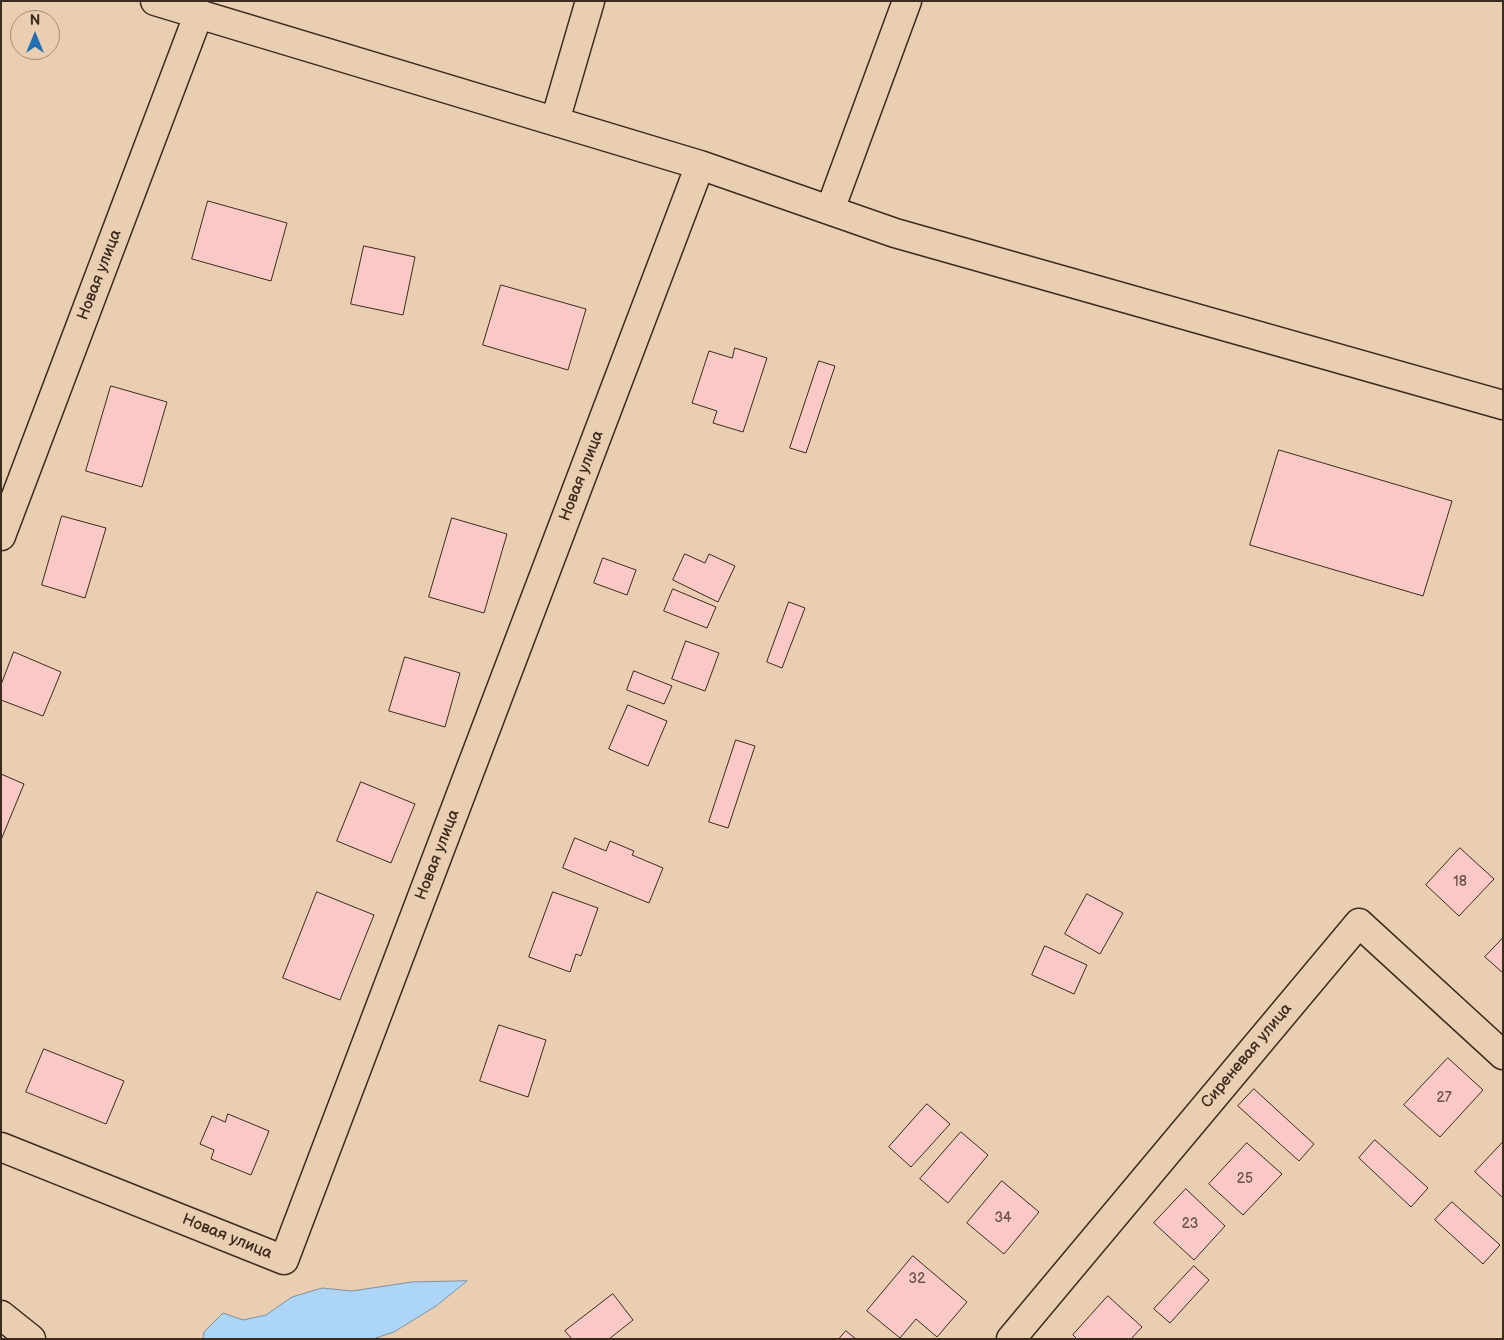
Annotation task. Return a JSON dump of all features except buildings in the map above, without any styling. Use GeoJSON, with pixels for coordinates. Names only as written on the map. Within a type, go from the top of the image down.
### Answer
{"type":"FeatureCollection","features":[{"type":"Feature","properties":{"kind":"street"},"geometry":{"type":"LineString","coordinates":[[155,1],[213,11],[555,121],[700,165],[895,233],[1503,405]]}},
{"type":"Feature","properties":{"kind":"street"},"geometry":{"type":"LineString","coordinates":[[555,121],[590,1]]}},
{"type":"Feature","properties":{"kind":"street"},"geometry":{"type":"LineString","coordinates":[[830,210],[907,1]]}},
{"type":"Feature","properties":{"kind":"street","name":"Новая улица"},"geometry":{"type":"LineString","coordinates":[[1,536],[213,11]]}},
{"type":"Feature","properties":{"kind":"street","name":"Новая улица"},"geometry":{"type":"LineString","coordinates":[[1,1148],[284,1260],[700,165]]}},
{"type":"Feature","properties":{"kind":"street","name":"Сиреневая улица"},"geometry":{"type":"LineString","coordinates":[[1011,1339],[1358,923],[1503,1054]]}},
{"type":"Feature","properties":{"kind":"street"},"geometry":{"type":"LineString","coordinates":[[1,1315],[31,1339]]}},
{"type":"Feature","properties":{"kind":"water"},"geometry":{"type":"Polygon","coordinates":[[[467,1281],[436,1306],[394,1332],[373,1339],[203,1339],[204,1332],[223,1313],[243,1320],[266,1315],[292,1297],[322,1288],[352,1291],[412,1282],[467,1281]]]}}]}
